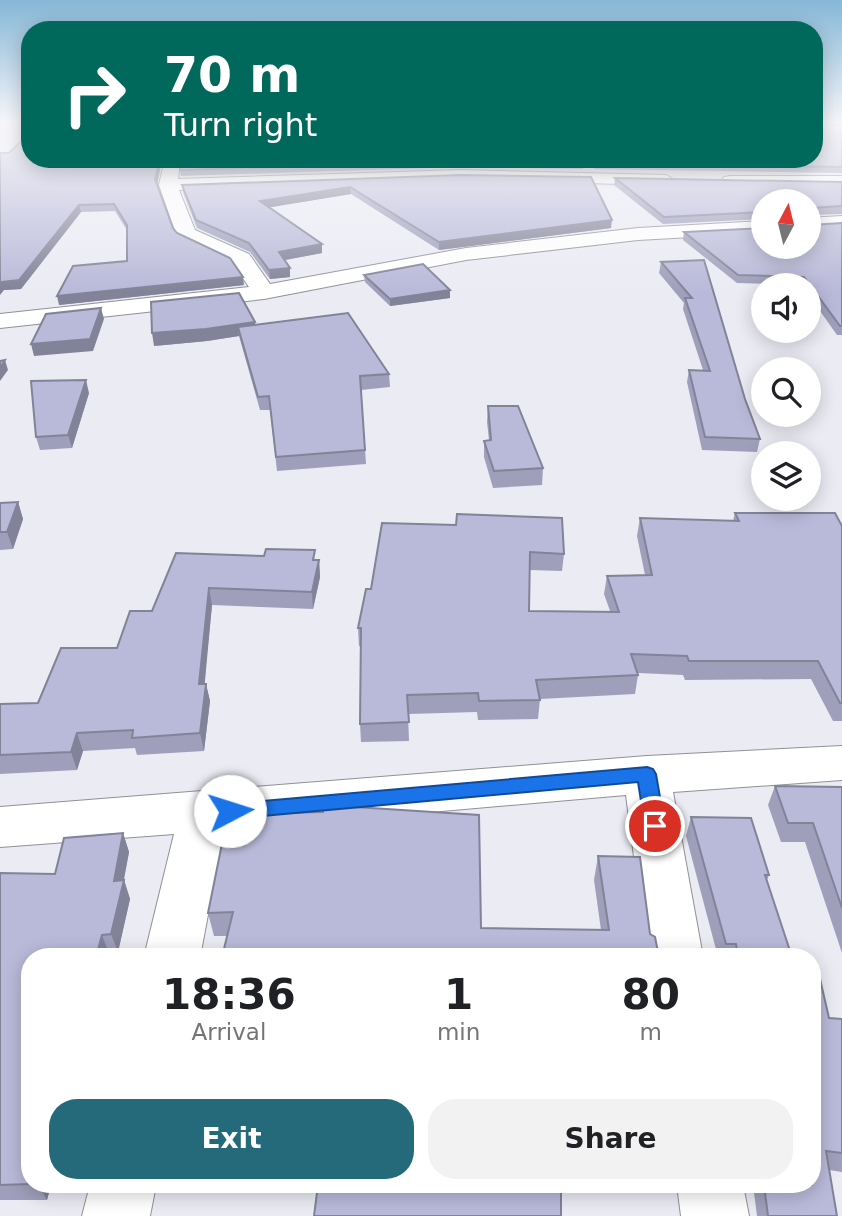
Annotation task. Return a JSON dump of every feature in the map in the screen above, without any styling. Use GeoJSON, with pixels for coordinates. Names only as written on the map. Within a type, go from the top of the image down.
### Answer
{"type":"FeatureCollection","features":[{"type":"Feature","properties":{"kind":"street"},"geometry":{"type":"LineString","coordinates":[[169,179],[168,185],[186,234],[241,259],[264,292]]}},
{"type":"Feature","properties":{"kind":"street"},"geometry":{"type":"LineString","coordinates":[[168,185],[372,179]]}},
{"type":"Feature","properties":{"kind":"street"},"geometry":{"type":"LineString","coordinates":[[618,179],[689,180]]}},
{"type":"Feature","properties":{"kind":"street"},"geometry":{"type":"LineString","coordinates":[[715,181],[839,184]]}},
{"type":"Feature","properties":{"kind":"street"},"geometry":{"type":"LineString","coordinates":[[821,223],[842,222]]}},
{"type":"Feature","properties":{"kind":"street"},"geometry":{"type":"LineString","coordinates":[[0,321],[264,292],[466,254],[638,234],[751,227]]}},
{"type":"Feature","properties":{"kind":"street"},"geometry":{"type":"LineString","coordinates":[[0,827],[203,814],[647,774],[842,763]]}},
{"type":"Feature","properties":{"kind":"street"},"geometry":{"type":"LineString","coordinates":[[647,774],[674,948]]}},
{"type":"Feature","properties":{"kind":"street"},"geometry":{"type":"LineString","coordinates":[[174,948],[203,814]]}},
{"type":"Feature","properties":{"kind":"street"},"geometry":{"type":"LineString","coordinates":[[116,1216],[121,1193]]}},
{"type":"Feature","properties":{"kind":"street"},"geometry":{"type":"LineString","coordinates":[[711,1193],[715,1216]]}},
{"type":"Feature","properties":{"kind":"building"},"geometry":{"type":"Polygon","coordinates":[[[0,179],[155,179],[177,233],[230,258],[243,277],[57,296],[73,266],[127,261],[127,225],[114,204],[79,205],[19,280],[0,284],[0,179]]]}},
{"type":"Feature","properties":{"kind":"building"},"geometry":{"type":"Polygon","coordinates":[[[356,179],[592,179],[612,220],[439,242],[350,187],[260,201],[322,244],[279,252],[290,268],[269,270],[249,243],[196,220],[182,185],[356,179]]]}},
{"type":"Feature","properties":{"kind":"building"},"geometry":{"type":"Polygon","coordinates":[[[616,179],[842,182],[842,206],[821,207],[821,189],[751,189],[751,213],[664,217],[616,179]]]}},
{"type":"Feature","properties":{"kind":"building"},"geometry":{"type":"Polygon","coordinates":[[[842,223],[842,326],[821,300],[821,273],[738,275],[684,232],[751,229],[751,259],[821,259],[821,224],[842,223]]]}},
{"type":"Feature","properties":{"kind":"building"},"geometry":{"type":"Polygon","coordinates":[[[704,260],[751,415],[751,427],[756,427],[760,439],[705,437],[689,370],[710,371],[685,298],[692,298],[661,262],[704,260]]]}},
{"type":"Feature","properties":{"kind":"building"},"geometry":{"type":"Polygon","coordinates":[[[423,264],[450,290],[390,299],[364,275],[423,264]]]}},
{"type":"Feature","properties":{"kind":"building"},"geometry":{"type":"Polygon","coordinates":[[[239,293],[255,322],[152,333],[151,302],[239,293]]]}},
{"type":"Feature","properties":{"kind":"building"},"geometry":{"type":"Polygon","coordinates":[[[101,308],[90,339],[31,344],[46,314],[101,308]]]}},
{"type":"Feature","properties":{"kind":"building"},"geometry":{"type":"Polygon","coordinates":[[[348,313],[389,374],[360,376],[365,450],[276,457],[269,396],[258,397],[238,327],[348,313]]]}},
{"type":"Feature","properties":{"kind":"building"},"geometry":{"type":"Polygon","coordinates":[[[86,380],[68,435],[36,437],[31,381],[86,380]]]}},
{"type":"Feature","properties":{"kind":"building"},"geometry":{"type":"Polygon","coordinates":[[[488,406],[518,406],[543,468],[494,471],[484,441],[491,440],[488,406]]]}},
{"type":"Feature","properties":{"kind":"building"},"geometry":{"type":"Polygon","coordinates":[[[18,502],[7,532],[0,532],[0,503],[18,502]]]}},
{"type":"Feature","properties":{"kind":"building"},"geometry":{"type":"Polygon","coordinates":[[[735,513],[835,513],[842,526],[842,703],[818,661],[689,661],[687,656],[631,654],[638,675],[536,680],[540,700],[479,701],[478,693],[407,695],[409,722],[360,724],[361,628],[358,628],[366,589],[371,589],[382,523],[456,525],[457,514],[562,518],[564,554],[530,552],[529,611],[619,612],[607,576],[652,575],[640,518],[739,521],[735,513]]]}},
{"type":"Feature","properties":{"kind":"building"},"geometry":{"type":"Polygon","coordinates":[[[266,549],[315,550],[313,560],[319,560],[312,592],[209,588],[199,684],[206,684],[200,733],[132,738],[133,730],[77,733],[71,752],[0,755],[0,704],[38,703],[61,648],[117,648],[130,611],[152,611],[176,553],[264,556],[266,549]]]}},
{"type":"Feature","properties":{"kind":"building"},"geometry":{"type":"Polygon","coordinates":[[[775,786],[842,787],[842,908],[813,823],[788,823],[775,786]]]}},
{"type":"Feature","properties":{"kind":"building"},"geometry":{"type":"Polygon","coordinates":[[[324,805],[479,815],[481,928],[609,930],[598,856],[640,857],[650,934],[655,937],[657,948],[224,948],[233,912],[208,913],[228,814],[323,812],[324,805]]]}},
{"type":"Feature","properties":{"kind":"building"},"geometry":{"type":"Polygon","coordinates":[[[691,817],[751,818],[769,875],[765,875],[789,948],[737,948],[736,944],[726,944],[691,817]]]}},
{"type":"Feature","properties":{"kind":"building"},"geometry":{"type":"Polygon","coordinates":[[[123,833],[114,881],[124,880],[111,934],[102,935],[98,948],[21,948],[21,1184],[0,1185],[0,873],[55,874],[64,838],[123,833]]]}},
{"type":"Feature","properties":{"kind":"building"},"geometry":{"type":"Polygon","coordinates":[[[821,983],[829,1018],[842,1019],[842,1153],[826,1151],[837,1216],[768,1216],[765,1193],[821,1193],[821,983]]]}},
{"type":"Feature","properties":{"kind":"building"},"geometry":{"type":"Polygon","coordinates":[[[317,1193],[561,1193],[561,1216],[314,1216],[317,1193]]]}},
{"type":"Feature","properties":{"kind":"route"},"geometry":{"type":"LineString","coordinates":[[230,811],[647,774],[655,826]]}}]}
